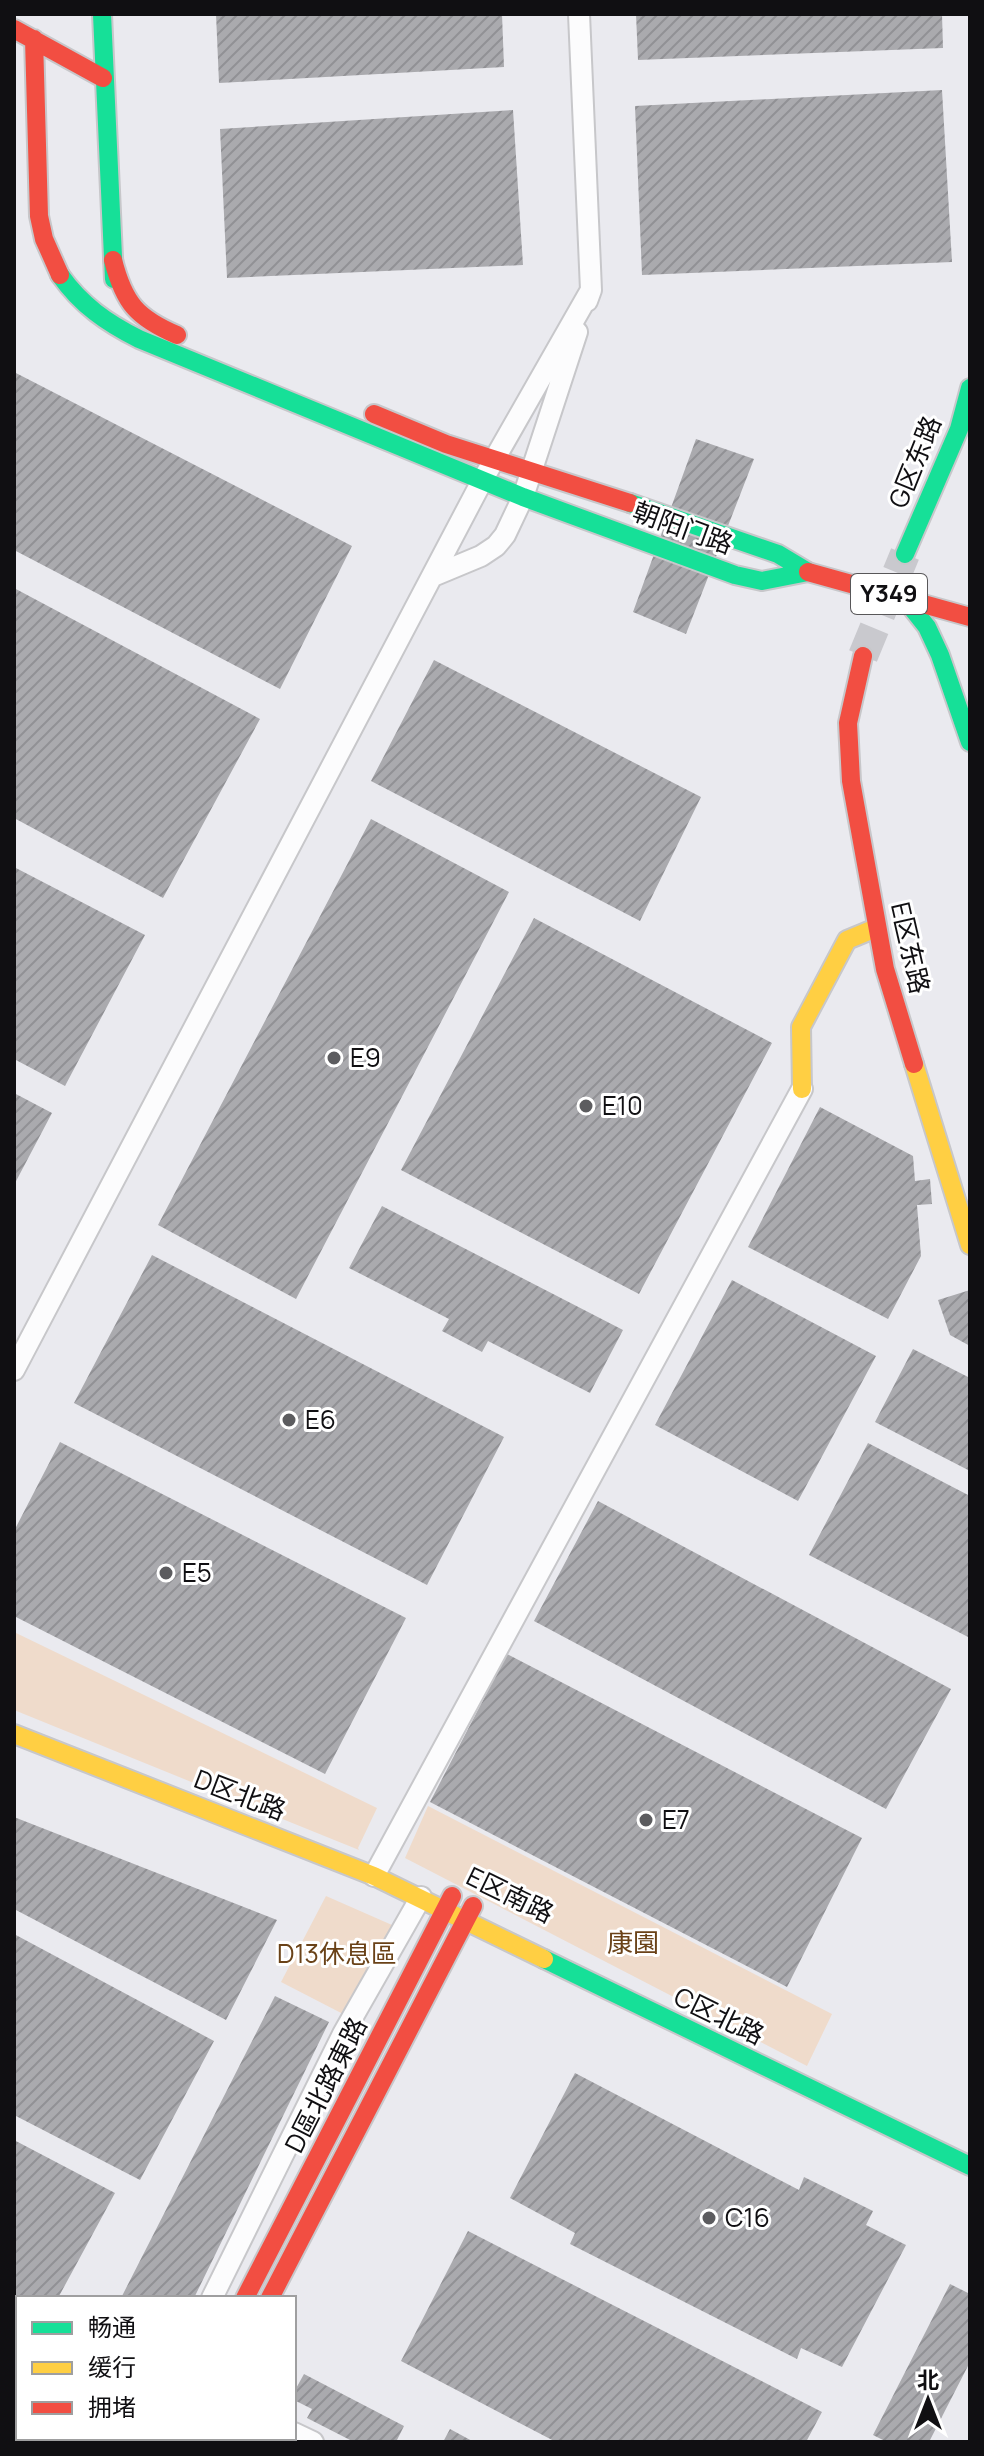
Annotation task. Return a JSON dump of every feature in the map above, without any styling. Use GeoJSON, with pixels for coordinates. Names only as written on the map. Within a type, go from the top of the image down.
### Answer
{"type":"FeatureCollection","features":[{"type":"Feature","properties":{"kind":"main road"},"geometry":{"type":"LineString","coordinates":[[102,14],[117,329]]}},
{"type":"Feature","properties":{"kind":"main road"},"geometry":{"type":"LineString","coordinates":[[14,29],[103,78]]}},
{"type":"Feature","properties":{"kind":"main road","name":"朝阳门路"},"geometry":{"type":"LineString","coordinates":[[34,39],[39,216],[44,239],[60,278],[87,309],[117,329],[482,481],[735,575],[762,581],[808,572]]}},
{"type":"Feature","properties":{"kind":"main road"},"geometry":{"type":"LineString","coordinates":[[113,260],[125,300],[141,318],[213,350]]}},
{"type":"Feature","properties":{"kind":"main road","name":"G区东路"},"geometry":{"type":"LineString","coordinates":[[905,554],[959,429],[970,388]]}},
{"type":"Feature","properties":{"kind":"main road","name":"朝阳门路"},"geometry":{"type":"LineString","coordinates":[[359,409],[446,444],[778,554],[808,572]]}},
{"type":"Feature","properties":{"kind":"main road","name":"Y349"},"geometry":{"type":"LineString","coordinates":[[808,572],[970,617]]}},
{"type":"Feature","properties":{"kind":"main road"},"geometry":{"type":"LineString","coordinates":[[904,598],[927,627],[940,655],[970,742]]}},
{"type":"Feature","properties":{"kind":"main road","name":"E区东路"},"geometry":{"type":"LineString","coordinates":[[863,656],[848,723],[851,781],[876,928],[885,969],[970,1245]]}},
{"type":"Feature","properties":{"kind":"main road"},"geometry":{"type":"LineString","coordinates":[[802,1089],[801,1027],[847,940],[876,928]]}},
{"type":"Feature","properties":{"kind":"main road","name":"E区南路"},"geometry":{"type":"LineString","coordinates":[[14,1719],[377,1869],[970,2150]]}},
{"type":"Feature","properties":{"kind":"main road","name":"D区北路"},"geometry":{"type":"LineString","coordinates":[[14,1734],[377,1869],[421,1897],[449,1903]]}},
{"type":"Feature","properties":{"kind":"main road","name":"D區北路東路"},"geometry":{"type":"LineString","coordinates":[[246,2296],[449,1903]]}},
{"type":"Feature","properties":{"kind":"main road"},"geometry":{"type":"LineString","coordinates":[[271,2296],[469,1912]]}},
{"type":"Feature","properties":{"kind":"main road","name":"C区北路"},"geometry":{"type":"LineString","coordinates":[[469,1912],[814,2092],[970,2166]]}},
{"type":"Feature","properties":{"kind":"street"},"geometry":{"type":"LineString","coordinates":[[433,576],[481,556],[496,546],[512,523],[591,290],[579,14]]}},
{"type":"Feature","properties":{"kind":"street"},"geometry":{"type":"LineString","coordinates":[[14,1370],[482,481],[591,290]]}},
{"type":"Feature","properties":{"kind":"street"},"geometry":{"type":"LineString","coordinates":[[377,1869],[802,1089]]}},
{"type":"Feature","properties":{"kind":"street"},"geometry":{"type":"LineString","coordinates":[[213,2296],[343,2034],[421,1897]]}},
{"type":"Feature","properties":{"kind":"green space"},"geometry":{"type":"Polygon","coordinates":[[[14,1632],[377,1808],[359,1850],[14,1710],[14,1632]]]}},
{"type":"Feature","properties":{"kind":"green space","name":"康園"},"geometry":{"type":"Polygon","coordinates":[[[428,1806],[832,2014],[807,2066],[405,1858],[428,1806]]]}},
{"type":"Feature","properties":{"kind":"green space","name":"D13休息區"},"geometry":{"type":"Polygon","coordinates":[[[326,1896],[392,1925],[345,2015],[281,1982],[326,1896]]]}},
{"type":"Feature","properties":{"kind":"building"},"geometry":{"type":"Polygon","coordinates":[[[216,14],[502,14],[504,67],[219,83],[216,14]]]}},
{"type":"Feature","properties":{"kind":"building"},"geometry":{"type":"Polygon","coordinates":[[[636,14],[942,14],[943,48],[638,60],[636,14]]]}},
{"type":"Feature","properties":{"kind":"building"},"geometry":{"type":"Polygon","coordinates":[[[942,90],[952,262],[642,275],[635,106],[942,90]]]}},
{"type":"Feature","properties":{"kind":"building"},"geometry":{"type":"Polygon","coordinates":[[[513,110],[523,265],[227,278],[220,129],[513,110]]]}},
{"type":"Feature","properties":{"kind":"building"},"geometry":{"type":"Polygon","coordinates":[[[14,372],[352,546],[280,689],[14,550],[14,372]]]}},
{"type":"Feature","properties":{"kind":"building"},"geometry":{"type":"Polygon","coordinates":[[[696,439],[754,459],[686,634],[633,612],[696,439]]]}},
{"type":"Feature","properties":{"kind":"building"},"geometry":{"type":"Polygon","coordinates":[[[14,588],[260,719],[163,898],[14,818],[14,588]]]}},
{"type":"Feature","properties":{"kind":"building"},"geometry":{"type":"Polygon","coordinates":[[[434,660],[701,797],[640,921],[371,781],[434,660]]]}},
{"type":"Feature","properties":{"kind":"building","name":"E9"},"geometry":{"type":"Polygon","coordinates":[[[371,819],[509,892],[296,1299],[158,1225],[371,819]]]}},
{"type":"Feature","properties":{"kind":"building"},"geometry":{"type":"Polygon","coordinates":[[[14,867],[145,935],[65,1086],[14,1059],[14,867]]]}},
{"type":"Feature","properties":{"kind":"building","name":"E10"},"geometry":{"type":"Polygon","coordinates":[[[534,918],[772,1043],[639,1294],[401,1170],[534,918]]]}},
{"type":"Feature","properties":{"kind":"building"},"geometry":{"type":"Polygon","coordinates":[[[14,1093],[52,1113],[14,1185],[14,1093]]]}},
{"type":"Feature","properties":{"kind":"building"},"geometry":{"type":"Polygon","coordinates":[[[820,1107],[913,1156],[915,1181],[930,1179],[932,1204],[917,1205],[921,1256],[888,1319],[748,1247],[820,1107]]]}},
{"type":"Feature","properties":{"kind":"building"},"geometry":{"type":"Polygon","coordinates":[[[382,1206],[623,1330],[590,1393],[488,1341],[482,1352],[442,1331],[449,1319],[349,1268],[382,1206]]]}},
{"type":"Feature","properties":{"kind":"building","name":"E6"},"geometry":{"type":"Polygon","coordinates":[[[152,1255],[504,1437],[427,1585],[74,1403],[152,1255]]]}},
{"type":"Feature","properties":{"kind":"building"},"geometry":{"type":"Polygon","coordinates":[[[732,1280],[876,1356],[798,1501],[655,1425],[732,1280]]]}},
{"type":"Feature","properties":{"kind":"building"},"geometry":{"type":"Polygon","coordinates":[[[970,1290],[970,1346],[950,1335],[938,1300],[970,1290]]]}},
{"type":"Feature","properties":{"kind":"building"},"geometry":{"type":"Polygon","coordinates":[[[913,1349],[970,1378],[970,1471],[875,1422],[913,1349]]]}},
{"type":"Feature","properties":{"kind":"building","name":"E5"},"geometry":{"type":"Polygon","coordinates":[[[60,1442],[406,1618],[325,1774],[14,1616],[14,1531],[60,1442]]]}},
{"type":"Feature","properties":{"kind":"building"},"geometry":{"type":"Polygon","coordinates":[[[868,1443],[970,1496],[970,1638],[809,1555],[868,1443]]]}},
{"type":"Feature","properties":{"kind":"building"},"geometry":{"type":"Polygon","coordinates":[[[598,1501],[951,1689],[886,1809],[534,1621],[598,1501]]]}},
{"type":"Feature","properties":{"kind":"building","name":"E7"},"geometry":{"type":"Polygon","coordinates":[[[507,1654],[862,1838],[787,1987],[430,1802],[507,1654]]]}},
{"type":"Feature","properties":{"kind":"building"},"geometry":{"type":"Polygon","coordinates":[[[14,1817],[277,1920],[226,2020],[14,1909],[14,1817]]]}},
{"type":"Feature","properties":{"kind":"building"},"geometry":{"type":"Polygon","coordinates":[[[14,1934],[214,2041],[140,2180],[14,2115],[14,1934]]]}},
{"type":"Feature","properties":{"kind":"building"},"geometry":{"type":"Polygon","coordinates":[[[275,1996],[329,2022],[195,2296],[122,2296],[275,1996]]]}},
{"type":"Feature","properties":{"kind":"building","name":"C16"},"geometry":{"type":"Polygon","coordinates":[[[575,2073],[799,2190],[804,2177],[873,2211],[866,2225],[906,2245],[842,2367],[801,2348],[797,2359],[570,2244],[575,2233],[510,2198],[575,2073]]]}},
{"type":"Feature","properties":{"kind":"building"},"geometry":{"type":"Polygon","coordinates":[[[14,2140],[115,2193],[59,2296],[16,2296],[14,2326],[14,2140]]]}},
{"type":"Feature","properties":{"kind":"building"},"geometry":{"type":"Polygon","coordinates":[[[468,2231],[822,2412],[806,2442],[556,2442],[401,2361],[468,2231]]]}},
{"type":"Feature","properties":{"kind":"building"},"geometry":{"type":"Polygon","coordinates":[[[950,2284],[970,2294],[970,2362],[929,2442],[887,2442],[873,2435],[950,2284]]]}},
{"type":"Feature","properties":{"kind":"building"},"geometry":{"type":"Polygon","coordinates":[[[14,2349],[16,2424],[14,2427],[14,2349]]]}},
{"type":"Feature","properties":{"kind":"building"},"geometry":{"type":"Polygon","coordinates":[[[304,2374],[404,2426],[396,2442],[354,2442],[307,2418],[312,2409],[296,2401],[296,2388],[304,2374]]]}},
{"type":"Feature","properties":{"kind":"building"},"geometry":{"type":"Polygon","coordinates":[[[450,2429],[474,2442],[443,2442],[450,2429]]]}},
{"type":"Feature","properties":{"kind":"building"},"geometry":{"type":"Polygon","coordinates":[[[51,2440],[120,2440],[119,2442],[51,2440]]]}},
{"type":"Feature","properties":{"kind":"tunnel"},"geometry":{"type":"LineString","coordinates":[[863,656],[905,554]]}},
{"type":"Feature","properties":{"kind":"traffic: fast"},"geometry":{"type":"LineString","coordinates":[[102,14],[114,279]]}},
{"type":"Feature","properties":{"kind":"traffic: fast"},"geometry":{"type":"LineString","coordinates":[[60,275],[95,312],[139,339],[523,497],[735,575],[762,581],[808,572]]}},
{"type":"Feature","properties":{"kind":"traffic: fast"},"geometry":{"type":"LineString","coordinates":[[905,554],[959,429],[970,388]]}},
{"type":"Feature","properties":{"kind":"traffic: fast"},"geometry":{"type":"LineString","coordinates":[[630,503],[778,554],[808,572]]}},
{"type":"Feature","properties":{"kind":"traffic: fast"},"geometry":{"type":"LineString","coordinates":[[904,598],[927,627],[940,655],[970,742]]}},
{"type":"Feature","properties":{"kind":"traffic: fast"},"geometry":{"type":"LineString","coordinates":[[544,1959],[970,2166]]}},
{"type":"Feature","properties":{"kind":"traffic: slow"},"geometry":{"type":"LineString","coordinates":[[802,1089],[801,1027],[847,940],[876,928]]}},
{"type":"Feature","properties":{"kind":"traffic: slow"},"geometry":{"type":"LineString","coordinates":[[914,1064],[970,1245]]}},
{"type":"Feature","properties":{"kind":"traffic: slow"},"geometry":{"type":"LineString","coordinates":[[14,1734],[374,1876],[544,1959]]}},
{"type":"Feature","properties":{"kind":"traffic: jam"},"geometry":{"type":"LineString","coordinates":[[14,29],[103,78]]}},
{"type":"Feature","properties":{"kind":"traffic: jam"},"geometry":{"type":"LineString","coordinates":[[34,39],[39,216],[44,239],[60,275]]}},
{"type":"Feature","properties":{"kind":"traffic: jam"},"geometry":{"type":"LineString","coordinates":[[113,260],[122,287],[134,307],[152,322],[177,335]]}},
{"type":"Feature","properties":{"kind":"traffic: jam"},"geometry":{"type":"LineString","coordinates":[[374,414],[446,444],[630,503]]}},
{"type":"Feature","properties":{"kind":"traffic: jam"},"geometry":{"type":"LineString","coordinates":[[808,572],[970,617]]}},
{"type":"Feature","properties":{"kind":"traffic: jam"},"geometry":{"type":"LineString","coordinates":[[863,656],[848,723],[851,781],[885,969],[914,1064]]}},
{"type":"Feature","properties":{"kind":"traffic: jam"},"geometry":{"type":"LineString","coordinates":[[246,2296],[452,1896]]}},
{"type":"Feature","properties":{"kind":"traffic: jam"},"geometry":{"type":"LineString","coordinates":[[271,2296],[473,1906]]}},
{"type":"Feature","properties":{"kind":"place","name":"E9"},"geometry":{"type":"Point","coordinates":[334,1058]}},
{"type":"Feature","properties":{"kind":"place","name":"E10"},"geometry":{"type":"Point","coordinates":[586,1106]}},
{"type":"Feature","properties":{"kind":"place","name":"E6"},"geometry":{"type":"Point","coordinates":[289,1420]}},
{"type":"Feature","properties":{"kind":"place","name":"E5"},"geometry":{"type":"Point","coordinates":[166,1573]}},
{"type":"Feature","properties":{"kind":"place","name":"E7"},"geometry":{"type":"Point","coordinates":[646,1820]}},
{"type":"Feature","properties":{"kind":"place","name":"C16"},"geometry":{"type":"Point","coordinates":[709,2218]}}]}
